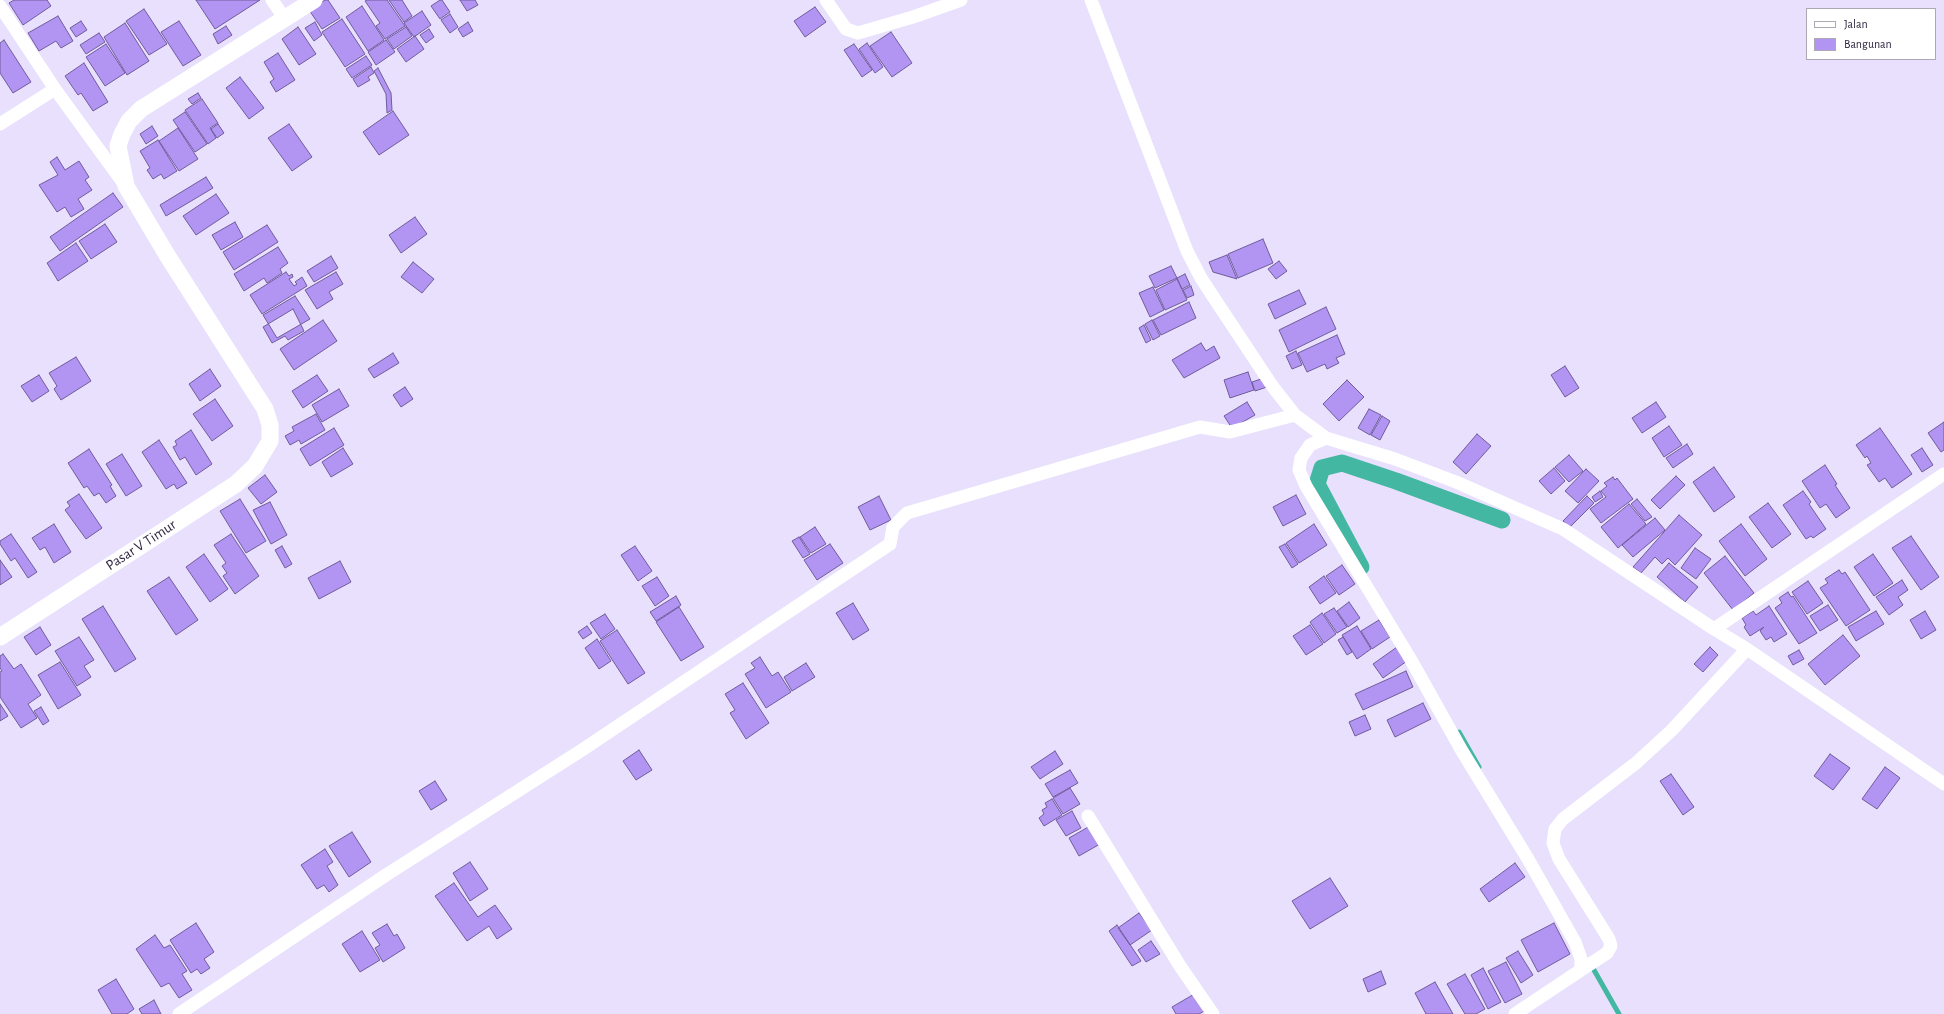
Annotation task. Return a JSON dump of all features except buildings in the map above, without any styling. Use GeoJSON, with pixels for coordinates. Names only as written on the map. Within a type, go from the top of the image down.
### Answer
{"type":"FeatureCollection","features":[{"type":"Feature","properties":{"kind":"street"},"geometry":{"type":"LineString","coordinates":[[272,0],[285,19]]}},
{"type":"Feature","properties":{"kind":"street"},"geometry":{"type":"LineString","coordinates":[[126,186],[118,146],[122,134],[130,121],[141,109],[314,0]]}},
{"type":"Feature","properties":{"kind":"street"},"geometry":{"type":"LineString","coordinates":[[826,0],[846,29],[858,33],[913,17],[961,0]]}},
{"type":"Feature","properties":{"kind":"street"},"geometry":{"type":"LineString","coordinates":[[1091,0],[1187,251],[1200,278],[1273,387],[1296,415],[1326,438],[1395,460],[1456,482],[1563,530],[1747,649],[1944,784]]}},
{"type":"Feature","properties":{"kind":"street"},"geometry":{"type":"LineString","coordinates":[[0,6],[55,89],[126,186]]}},
{"type":"Feature","properties":{"kind":"street"},"geometry":{"type":"LineString","coordinates":[[0,124],[55,89]]}},
{"type":"Feature","properties":{"kind":"street","name":"Pasar V Timur"},"geometry":{"type":"LineString","coordinates":[[0,637],[236,484],[255,466],[270,441],[270,425],[265,409],[166,255],[126,186]]}},
{"type":"Feature","properties":{"kind":"street"},"geometry":{"type":"LineString","coordinates":[[179,1014],[386,875],[582,750],[890,544],[893,527],[907,513],[1200,427],[1230,432],[1296,415]]}},
{"type":"Feature","properties":{"kind":"street"},"geometry":{"type":"LineString","coordinates":[[1326,438],[1310,445],[1301,458],[1299,470],[1304,481],[1411,660],[1462,751],[1528,858],[1575,942],[1584,968]]}},
{"type":"Feature","properties":{"kind":"street"},"geometry":{"type":"LineString","coordinates":[[1714,629],[1944,474]]}},
{"type":"Feature","properties":{"kind":"street"},"geometry":{"type":"LineString","coordinates":[[1515,1014],[1607,953],[1611,946],[1609,939],[1559,859],[1554,843],[1555,830],[1563,819],[1636,763],[1672,730],[1747,649]]}},
{"type":"Feature","properties":{"kind":"street"},"geometry":{"type":"LineString","coordinates":[[1088,816],[1180,966],[1213,1014]]}},
{"type":"Feature","properties":{"kind":"waterway"},"geometry":{"type":"LineString","coordinates":[[1361,567],[1317,484],[1322,468],[1342,463],[1502,520]]}},
{"type":"Feature","properties":{"kind":"waterway"},"geometry":{"type":"LineString","coordinates":[[1459,732],[1479,767]]}},
{"type":"Feature","properties":{"kind":"waterway"},"geometry":{"type":"LineString","coordinates":[[1590,963],[1619,1014]]}}]}
